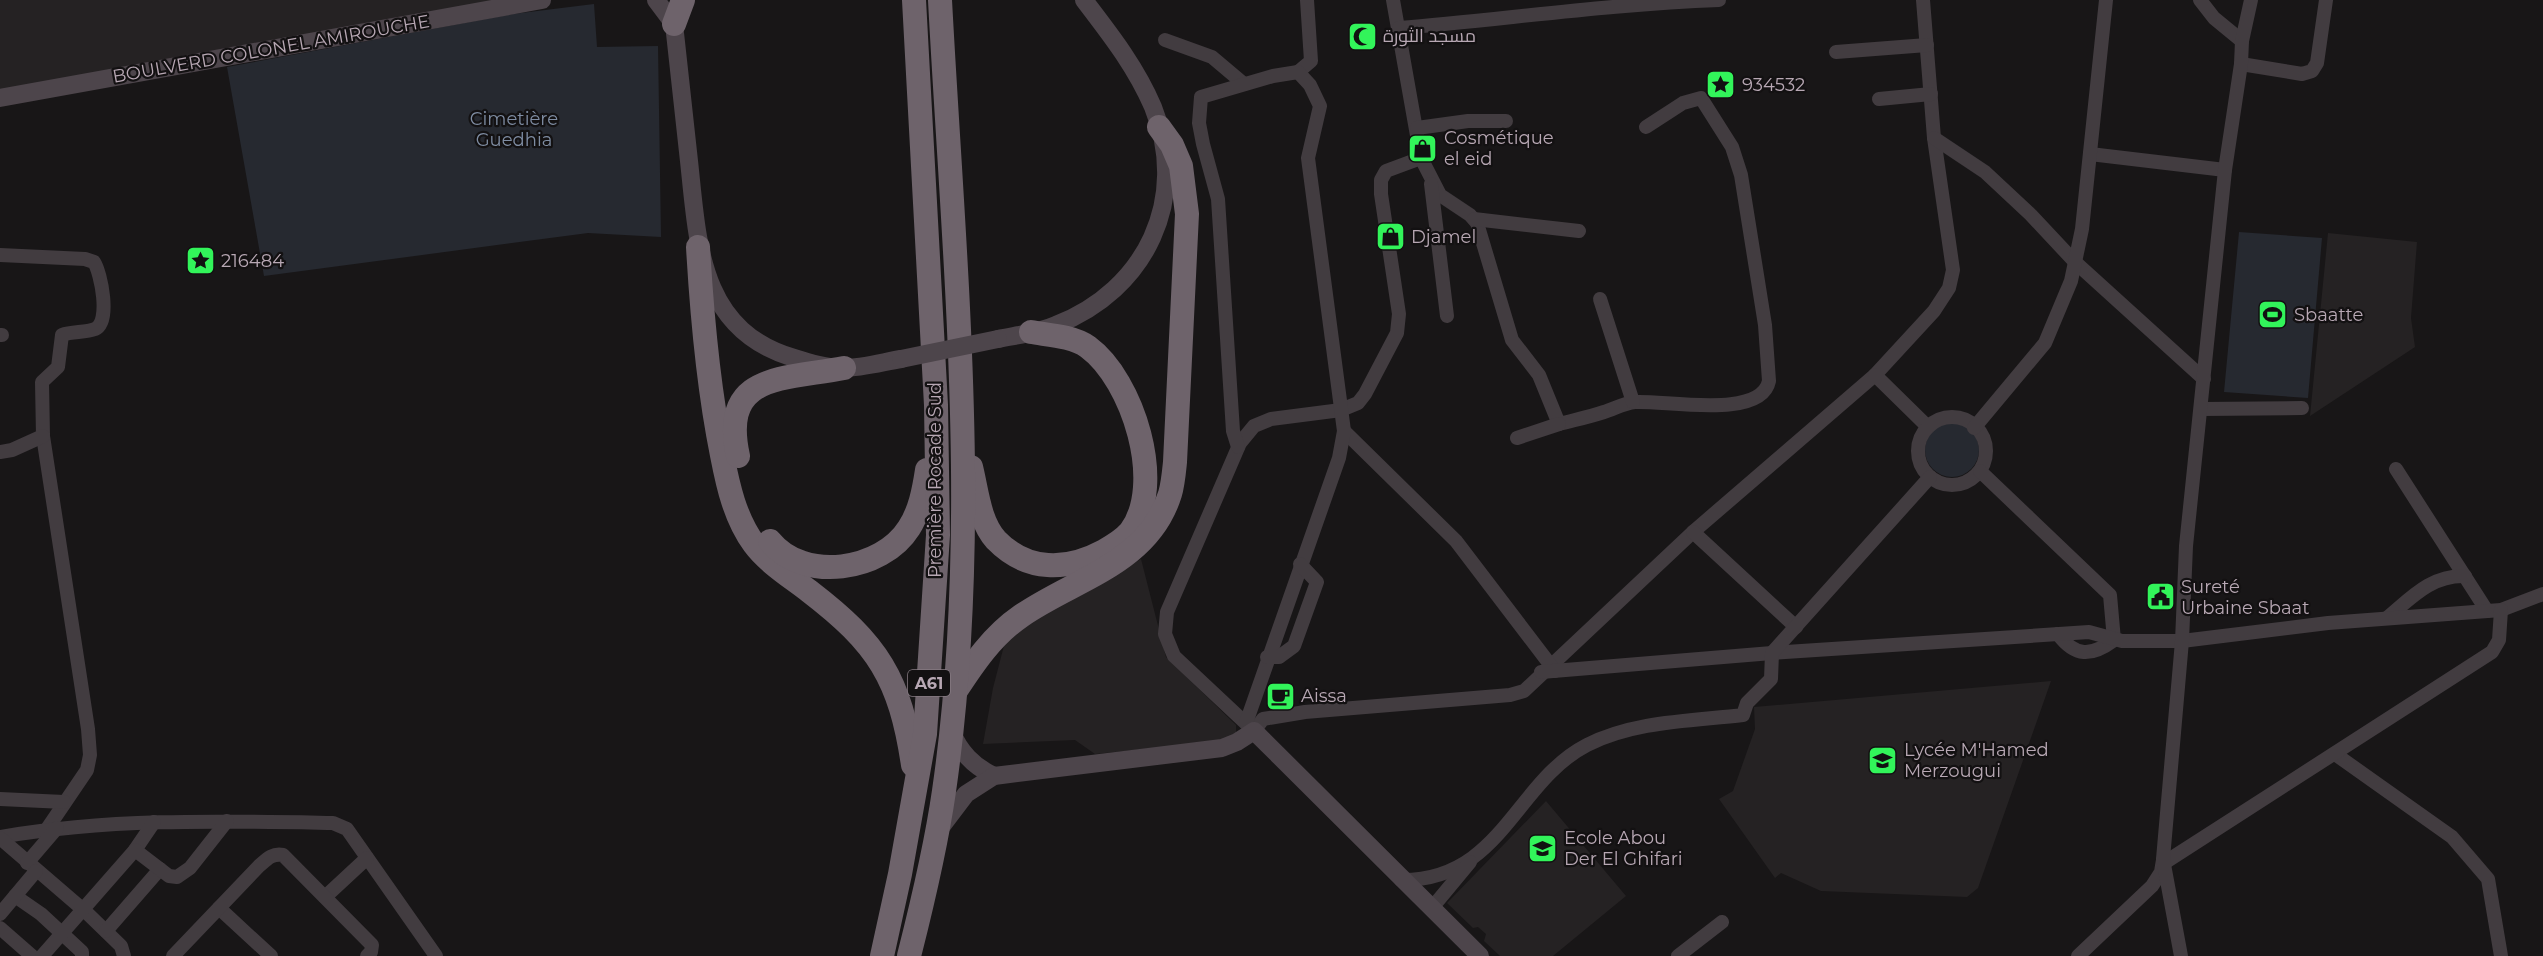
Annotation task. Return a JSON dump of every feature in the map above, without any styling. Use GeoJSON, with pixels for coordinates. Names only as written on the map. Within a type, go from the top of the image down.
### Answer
{"type":"FeatureCollection","features":[{"type":"Feature","properties":{"kind":"highway"},"geometry":{"type":"LineString","coordinates":[[674,24],[683,0]]}},
{"type":"Feature","properties":{"kind":"highway","name":"Première Rocade Sud"},"geometry":{"type":"LineString","coordinates":[[882,956],[900,874],[926,723],[938,535],[936,405],[913,4]]}},
{"type":"Feature","properties":{"kind":"highway","name":"Première Rocade Sud"},"geometry":{"type":"LineString","coordinates":[[909,956],[937,834],[951,731],[962,554],[959,294],[942,4]]}},
{"type":"Feature","properties":{"kind":"highway"},"geometry":{"type":"LineString","coordinates":[[955,692],[992,640],[1004,628],[1039,604],[1113,565],[1133,549],[1156,523],[1170,494],[1175,462],[1187,214],[1181,166],[1172,145],[1159,127]]}},
{"type":"Feature","properties":{"kind":"highway"},"geometry":{"type":"LineString","coordinates":[[698,247],[707,372],[732,499],[755,546],[837,613],[866,640],[882,661],[898,695],[908,731],[916,787]]}},
{"type":"Feature","properties":{"kind":"highway"},"geometry":{"type":"LineString","coordinates":[[962,432],[983,518],[996,539],[1018,558],[1043,566],[1064,566],[1087,560],[1115,545],[1129,533],[1142,510],[1146,489],[1145,462],[1139,435],[1127,401],[1114,375],[1087,346],[1031,332]]}},
{"type":"Feature","properties":{"kind":"highway"},"geometry":{"type":"LineString","coordinates":[[844,368],[758,386],[742,400],[733,418],[732,432],[746,493],[759,525],[772,544],[785,554],[804,563],[822,567],[870,561],[890,549],[909,529],[923,492],[936,405]]}},
{"type":"Feature","properties":{"kind":"main road","name":"BOULVERD COLONEL AMIROUCHE"},"geometry":{"type":"LineString","coordinates":[[0,98],[506,3],[543,0]]}},
{"type":"Feature","properties":{"kind":"main road"},"geometry":{"type":"LineString","coordinates":[[656,0],[674,24],[698,247],[714,296],[737,326],[776,353],[819,366],[844,368],[902,359],[1055,326],[1096,304],[1116,290],[1146,253],[1157,228],[1164,188],[1165,157],[1159,127],[1154,109],[1136,72],[1084,0]]}},
{"type":"Feature","properties":{"kind":"main road"},"geometry":{"type":"LineString","coordinates":[[937,834],[954,806],[979,784],[994,776],[1222,748],[1237,742],[1250,727],[1401,880],[1480,956]]}},
{"type":"Feature","properties":{"kind":"main road"},"geometry":{"type":"LineString","coordinates":[[951,731],[960,748],[972,763],[994,776]]}},
{"type":"Feature","properties":{"kind":"street"},"geometry":{"type":"LineString","coordinates":[[1238,447],[1233,432],[1218,199],[1203,144],[1199,105],[1201,97],[1244,84],[1298,72],[1311,61],[1306,0]]}},
{"type":"Feature","properties":{"kind":"street"},"geometry":{"type":"LineString","coordinates":[[1393,0],[1417,128],[1420,158],[1440,195],[1474,219],[1482,234],[1512,340],[1539,375],[1559,424]]}},
{"type":"Feature","properties":{"kind":"street"},"geometry":{"type":"LineString","coordinates":[[1399,27],[1519,18],[1564,11],[1719,0]]}},
{"type":"Feature","properties":{"kind":"street"},"geometry":{"type":"LineString","coordinates":[[1250,727],[1263,719],[1305,712],[1524,692],[1693,532],[1875,375],[1934,311],[1949,288],[1953,270],[1934,138],[1923,0]]}},
{"type":"Feature","properties":{"kind":"street"},"geometry":{"type":"LineString","coordinates":[[1974,428],[2045,343],[2071,281],[2082,229],[2106,0]]}},
{"type":"Feature","properties":{"kind":"street"},"geometry":{"type":"LineString","coordinates":[[2200,0],[2214,18],[2242,41]]}},
{"type":"Feature","properties":{"kind":"street"},"geometry":{"type":"LineString","coordinates":[[2078,956],[2146,892],[2161,872],[2164,861],[2182,641],[2186,546],[2225,170],[2241,64],[2242,41],[2251,0]]}},
{"type":"Feature","properties":{"kind":"street"},"geometry":{"type":"LineString","coordinates":[[2241,64],[2302,74],[2312,71],[2317,63],[2326,0]]}},
{"type":"Feature","properties":{"kind":"street"},"geometry":{"type":"LineString","coordinates":[[1165,40],[1212,57],[1244,84]]}},
{"type":"Feature","properties":{"kind":"street"},"geometry":{"type":"LineString","coordinates":[[1836,52],[1927,45]]}},
{"type":"Feature","properties":{"kind":"street"},"geometry":{"type":"LineString","coordinates":[[1250,727],[1268,657],[1339,458],[1344,430],[1308,158],[1320,106],[1310,85],[1298,72]]}},
{"type":"Feature","properties":{"kind":"street"},"geometry":{"type":"LineString","coordinates":[[1879,99],[1931,94]]}},
{"type":"Feature","properties":{"kind":"street"},"geometry":{"type":"LineString","coordinates":[[1517,438],[1633,402],[1731,404],[1762,395],[1767,390],[1769,381],[1763,314],[1741,175],[1732,147],[1701,98],[1683,103],[1646,127]]}},
{"type":"Feature","properties":{"kind":"street"},"geometry":{"type":"LineString","coordinates":[[1417,128],[1468,121],[1506,121]]}},
{"type":"Feature","properties":{"kind":"street"},"geometry":{"type":"LineString","coordinates":[[1934,138],[1985,172],[2031,215],[2075,262],[2204,379]]}},
{"type":"Feature","properties":{"kind":"street"},"geometry":{"type":"LineString","coordinates":[[2090,154],[2225,170]]}},
{"type":"Feature","properties":{"kind":"street"},"geometry":{"type":"LineString","coordinates":[[1250,727],[1174,656],[1166,634],[1167,612],[1238,447],[1254,426],[1270,418],[1341,410],[1358,403],[1365,394],[1397,333],[1399,299],[1381,194],[1381,180],[1386,171],[1420,158]]}},
{"type":"Feature","properties":{"kind":"street"},"geometry":{"type":"LineString","coordinates":[[1430,180],[1447,316]]}},
{"type":"Feature","properties":{"kind":"street"},"geometry":{"type":"LineString","coordinates":[[1474,219],[1579,231]]}},
{"type":"Feature","properties":{"kind":"street"},"geometry":{"type":"LineString","coordinates":[[0,255],[85,259],[94,262],[97,267],[104,310],[103,318],[95,329],[62,334],[58,367],[42,382],[43,436],[87,717],[90,755],[87,770],[64,802],[52,829],[15,896],[0,914]]}},
{"type":"Feature","properties":{"kind":"street"},"geometry":{"type":"LineString","coordinates":[[1600,299],[1633,402]]}},
{"type":"Feature","properties":{"kind":"street"},"geometry":{"type":"LineString","coordinates":[[1875,375],[1928,427]]}},
{"type":"Feature","properties":{"kind":"street"},"geometry":{"type":"LineString","coordinates":[[2202,409],[2302,408]]}},
{"type":"Feature","properties":{"kind":"street"},"geometry":{"type":"LineString","coordinates":[[1944,417],[1956,417],[1968,421],[1974,428],[1984,438],[1986,450],[1980,471],[1971,479],[1960,484],[1947,485],[1930,477],[1920,464],[1918,452],[1919,441],[1928,427],[1944,417]]}},
{"type":"Feature","properties":{"kind":"street"},"geometry":{"type":"LineString","coordinates":[[1344,430],[1456,541],[1548,669]]}},
{"type":"Feature","properties":{"kind":"street"},"geometry":{"type":"LineString","coordinates":[[0,452],[12,450],[43,436]]}},
{"type":"Feature","properties":{"kind":"street"},"geometry":{"type":"LineString","coordinates":[[2164,861],[2492,652],[2499,640],[2494,610],[2465,576],[2396,469]]}},
{"type":"Feature","properties":{"kind":"street"},"geometry":{"type":"LineString","coordinates":[[1980,471],[2110,594],[2114,611],[2114,640]]}},
{"type":"Feature","properties":{"kind":"street"},"geometry":{"type":"LineString","coordinates":[[1431,909],[1473,858],[1493,840],[1555,771],[1586,746],[1609,736],[1645,727],[1743,715],[1747,703],[1771,679],[1772,653],[1930,477]]}},
{"type":"Feature","properties":{"kind":"street"},"geometry":{"type":"LineString","coordinates":[[1693,532],[1796,627]]}},
{"type":"Feature","properties":{"kind":"street"},"geometry":{"type":"LineString","coordinates":[[1268,657],[1279,657],[1294,646],[1317,582],[1300,564]]}},
{"type":"Feature","properties":{"kind":"street"},"geometry":{"type":"LineString","coordinates":[[2387,618],[2434,582],[2444,578],[2465,576]]}},
{"type":"Feature","properties":{"kind":"street"},"geometry":{"type":"LineString","coordinates":[[1548,669],[2089,632],[2114,640],[2182,641],[2387,618],[2494,610],[2543,594]]}},
{"type":"Feature","properties":{"kind":"street"},"geometry":{"type":"LineString","coordinates":[[2058,634],[2067,647],[2080,652],[2096,650],[2114,640]]}},
{"type":"Feature","properties":{"kind":"street"},"geometry":{"type":"LineString","coordinates":[[2335,754],[2452,837],[2488,879],[2502,956]]}},
{"type":"Feature","properties":{"kind":"street"},"geometry":{"type":"LineString","coordinates":[[0,799],[64,802]]}},
{"type":"Feature","properties":{"kind":"street"},"geometry":{"type":"LineString","coordinates":[[135,850],[173,877],[190,868],[227,821]]}},
{"type":"Feature","properties":{"kind":"street"},"geometry":{"type":"LineString","coordinates":[[42,956],[135,850],[154,822]]}},
{"type":"Feature","properties":{"kind":"street"},"geometry":{"type":"LineString","coordinates":[[0,838],[52,829],[154,822],[333,823],[347,829],[436,956]]}},
{"type":"Feature","properties":{"kind":"street"},"geometry":{"type":"LineString","coordinates":[[0,838],[106,931],[121,946],[124,956]]}},
{"type":"Feature","properties":{"kind":"street"},"geometry":{"type":"LineString","coordinates":[[173,956],[259,866],[272,855],[278,854],[283,855],[372,945],[371,952],[367,956]]}},
{"type":"Feature","properties":{"kind":"street"},"geometry":{"type":"LineString","coordinates":[[325,897],[367,858]]}},
{"type":"Feature","properties":{"kind":"street"},"geometry":{"type":"LineString","coordinates":[[1401,880],[1428,878],[1473,858]]}},
{"type":"Feature","properties":{"kind":"street"},"geometry":{"type":"LineString","coordinates":[[2164,861],[2181,956]]}},
{"type":"Feature","properties":{"kind":"street"},"geometry":{"type":"LineString","coordinates":[[106,931],[160,869]]}},
{"type":"Feature","properties":{"kind":"street"},"geometry":{"type":"LineString","coordinates":[[15,896],[63,933],[82,951],[82,956]]}},
{"type":"Feature","properties":{"kind":"street"},"geometry":{"type":"LineString","coordinates":[[219,908],[271,956]]}},
{"type":"Feature","properties":{"kind":"street"},"geometry":{"type":"LineString","coordinates":[[1678,956],[1722,922]]}},
{"type":"Feature","properties":{"kind":"street"},"geometry":{"type":"LineString","coordinates":[[0,928],[32,956]]}},
{"type":"Feature","properties":{"kind":"shaded area"},"geometry":{"type":"Polygon","coordinates":[[[0,0],[509,0],[0,90],[0,0]]]}},
{"type":"Feature","properties":{"kind":"shaded area"},"geometry":{"type":"Polygon","coordinates":[[[2328,233],[2417,242],[2411,318],[2415,347],[2310,416],[2328,233]]]}},
{"type":"Feature","properties":{"kind":"shaded area"},"geometry":{"type":"Polygon","coordinates":[[[1141,559],[1166,657],[1236,725],[1236,740],[1095,754],[1075,740],[983,744],[993,688],[1007,634],[1141,559]]]}},
{"type":"Feature","properties":{"kind":"shaded area","name":"Lycée M'Hamed Merzougui"},"geometry":{"type":"Polygon","coordinates":[[[2051,681],[1978,888],[1967,897],[1821,891],[1781,873],[1775,878],[1719,799],[1733,791],[1755,729],[1754,707],[2051,681]]]}},
{"type":"Feature","properties":{"kind":"shaded area","name":"Ecole Abou Der El Ghifari"},"geometry":{"type":"Polygon","coordinates":[[[1546,801],[1626,896],[1553,956],[1500,956],[1484,941],[1486,934],[1478,927],[1473,928],[1447,903],[1546,801]]]}},
{"type":"Feature","properties":{"kind":"green space","name":"Cimetière Guedhia"},"geometry":{"type":"Polygon","coordinates":[[[594,4],[597,47],[658,46],[661,237],[588,233],[264,276],[227,67],[513,14],[594,4]]]}},
{"type":"Feature","properties":{"kind":"green space","name":"Sbaatte"},"geometry":{"type":"Polygon","coordinates":[[[2239,232],[2322,238],[2308,398],[2224,392],[2239,232]]]}},
{"type":"Feature","properties":{"kind":"green space"},"geometry":{"type":"Polygon","coordinates":[[[1947,423],[1957,423],[1967,427],[1975,435],[1979,450],[1975,465],[1967,473],[1957,477],[1947,477],[1937,473],[1929,465],[1925,455],[1925,445],[1929,435],[1937,427],[1947,423]]]}},
{"type":"Feature","properties":{"kind":"place","name":"مسجد الثورة"},"geometry":{"type":"Point","coordinates":[1362,36]}},
{"type":"Feature","properties":{"kind":"place","name":"934532"},"geometry":{"type":"Point","coordinates":[1721,85]}},
{"type":"Feature","properties":{"kind":"place","name":"Cosmétique el eid"},"geometry":{"type":"Point","coordinates":[1423,148]}},
{"type":"Feature","properties":{"kind":"place","name":"Djamel"},"geometry":{"type":"Point","coordinates":[1390,237]}},
{"type":"Feature","properties":{"kind":"place","name":"216484"},"geometry":{"type":"Point","coordinates":[200,261]}},
{"type":"Feature","properties":{"kind":"place","name":"Sbaatte"},"geometry":{"type":"Point","coordinates":[2273,315]}},
{"type":"Feature","properties":{"kind":"place","name":"Sureté Urbaine Sbaat"},"geometry":{"type":"Point","coordinates":[2160,597]}},
{"type":"Feature","properties":{"kind":"place","name":"Aissa"},"geometry":{"type":"Point","coordinates":[1280,696]}},
{"type":"Feature","properties":{"kind":"place","name":"Lycée M'Hamed Merzougui"},"geometry":{"type":"Point","coordinates":[1883,760]}},
{"type":"Feature","properties":{"kind":"place","name":"Ecole Abou Der El Ghifari"},"geometry":{"type":"Point","coordinates":[1543,848]}}]}
